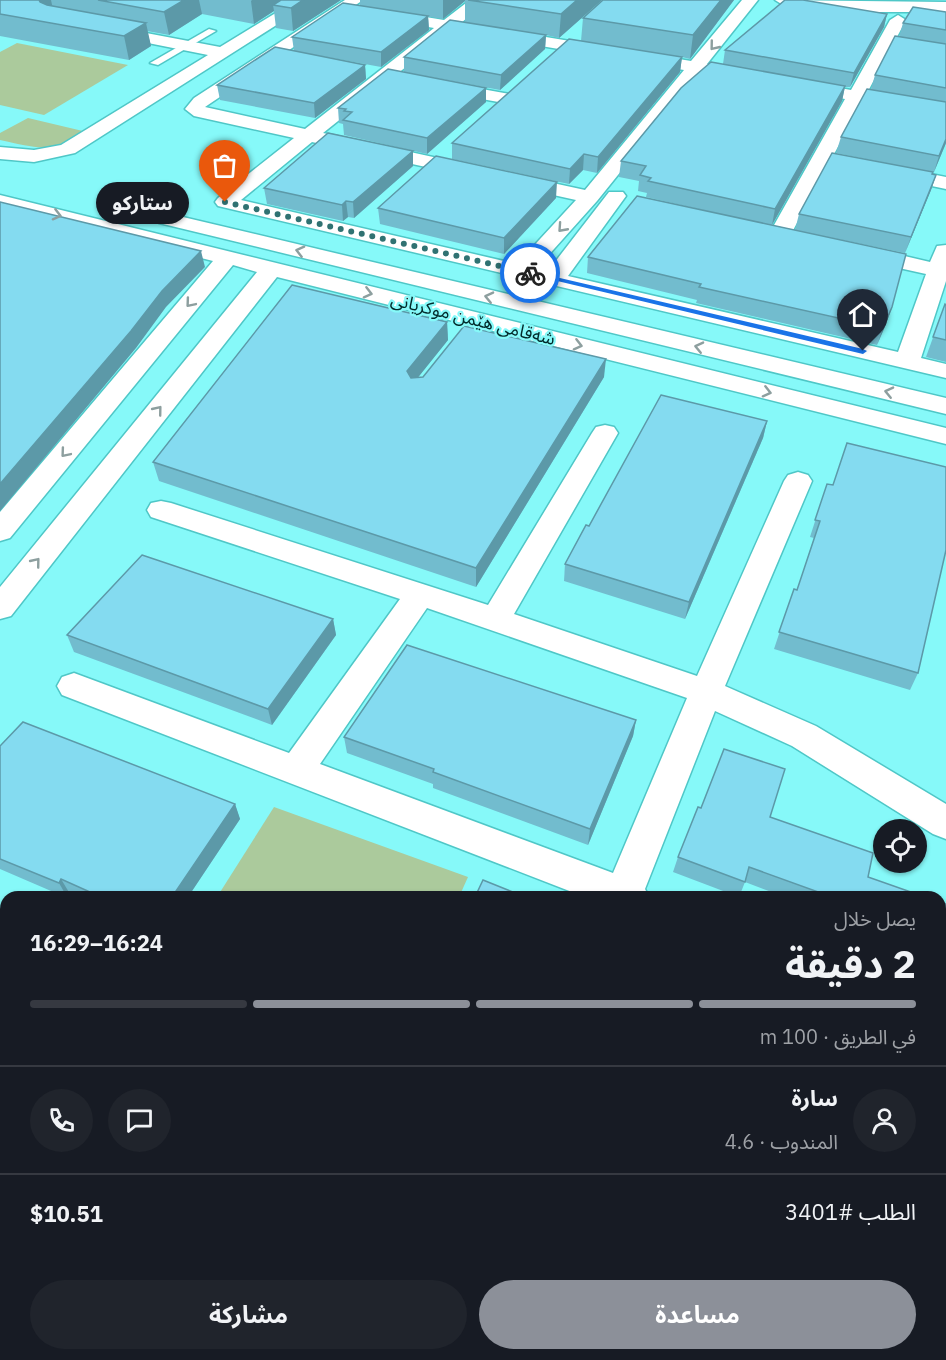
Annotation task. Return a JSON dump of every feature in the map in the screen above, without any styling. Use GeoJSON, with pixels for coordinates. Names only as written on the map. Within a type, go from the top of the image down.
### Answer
{"type":"FeatureCollection","features":[{"type":"Feature","properties":{"kind":"street"},"geometry":{"type":"LineString","coordinates":[[0,153],[28,157],[43,156],[68,149],[308,0]]}},
{"type":"Feature","properties":{"kind":"street"},"geometry":{"type":"LineString","coordinates":[[480,0],[225,202],[946,371]]}},
{"type":"Feature","properties":{"kind":"street"},"geometry":{"type":"LineString","coordinates":[[783,0],[862,7],[946,7]]}},
{"type":"Feature","properties":{"kind":"street"},"geometry":{"type":"LineString","coordinates":[[590,197],[307,136],[194,109],[200,102],[348,4],[447,26],[764,79]]}},
{"type":"Feature","properties":{"kind":"street"},"geometry":{"type":"LineString","coordinates":[[523,271],[590,197],[696,67],[755,7]]}},
{"type":"Feature","properties":{"kind":"street"},"geometry":{"type":"LineString","coordinates":[[705,86],[718,71],[755,7]]}},
{"type":"Feature","properties":{"kind":"street"},"geometry":{"type":"LineString","coordinates":[[780,234],[898,20]]}},
{"type":"Feature","properties":{"kind":"street"},"geometry":{"type":"LineString","coordinates":[[87,27],[223,53]]}},
{"type":"Feature","properties":{"kind":"street"},"geometry":{"type":"LineString","coordinates":[[546,60],[580,30]]}},
{"type":"Feature","properties":{"kind":"street"},"geometry":{"type":"LineString","coordinates":[[885,43],[906,46]]}},
{"type":"Feature","properties":{"kind":"street"},"geometry":{"type":"LineString","coordinates":[[274,54],[296,59]]}},
{"type":"Feature","properties":{"kind":"street"},"geometry":{"type":"LineString","coordinates":[[362,71],[406,80]]}},
{"type":"Feature","properties":{"kind":"street"},"geometry":{"type":"LineString","coordinates":[[488,113],[521,83]]}},
{"type":"Feature","properties":{"kind":"street"},"geometry":{"type":"LineString","coordinates":[[787,83],[946,112]]}},
{"type":"Feature","properties":{"kind":"street"},"geometry":{"type":"LineString","coordinates":[[428,84],[504,98]]}},
{"type":"Feature","properties":{"kind":"street"},"geometry":{"type":"LineString","coordinates":[[554,279],[631,176],[692,101]]}},
{"type":"Feature","properties":{"kind":"street"},"geometry":{"type":"LineString","coordinates":[[415,178],[448,148]]}},
{"type":"Feature","properties":{"kind":"street"},"geometry":{"type":"LineString","coordinates":[[821,159],[844,164]]}},
{"type":"Feature","properties":{"kind":"street"},"geometry":{"type":"LineString","coordinates":[[867,168],[946,183]]}},
{"type":"Feature","properties":{"kind":"street"},"geometry":{"type":"LineString","coordinates":[[0,193],[18,183]]}},
{"type":"Feature","properties":{"kind":"street"},"geometry":{"type":"LineString","coordinates":[[614,199],[636,204]]}},
{"type":"Feature","properties":{"kind":"street","name":"شەقامی هێمن موکریانی"},"geometry":{"type":"LineString","coordinates":[[0,201],[271,269],[472,323],[946,436]]}},
{"type":"Feature","properties":{"kind":"street","name":"شەقامی هێمن موکریانی"},"geometry":{"type":"LineString","coordinates":[[143,214],[946,406]]}},
{"type":"Feature","properties":{"kind":"street"},"geometry":{"type":"LineString","coordinates":[[355,232],[372,217]]}},
{"type":"Feature","properties":{"kind":"street"},"geometry":{"type":"LineString","coordinates":[[758,230],[802,239]]}},
{"type":"Feature","properties":{"kind":"street"},"geometry":{"type":"LineString","coordinates":[[837,247],[944,264],[907,362]]}},
{"type":"Feature","properties":{"kind":"street"},"geometry":{"type":"LineString","coordinates":[[0,531],[227,258]]}},
{"type":"Feature","properties":{"kind":"street"},"geometry":{"type":"LineString","coordinates":[[0,608],[271,269]]}},
{"type":"Feature","properties":{"kind":"street"},"geometry":{"type":"LineString","coordinates":[[495,619],[605,433]]}},
{"type":"Feature","properties":{"kind":"street"},"geometry":{"type":"LineString","coordinates":[[629,891],[706,692],[798,482]]}},
{"type":"Feature","properties":{"kind":"street"},"geometry":{"type":"LineString","coordinates":[[161,510],[495,619],[706,692],[804,736],[944,813]]}},
{"type":"Feature","properties":{"kind":"street"},"geometry":{"type":"LineString","coordinates":[[297,770],[420,595]]}},
{"type":"Feature","properties":{"kind":"street"},"geometry":{"type":"LineString","coordinates":[[74,686],[614,891]]}},
{"type":"Feature","properties":{"kind":"lane"},"geometry":{"type":"LineString","coordinates":[[155,63],[212,31]]}},
{"type":"Feature","properties":{"kind":"green space"},"geometry":{"type":"Polygon","coordinates":[[[17,43],[128,65],[44,115],[0,105],[0,52],[17,43]]]}},
{"type":"Feature","properties":{"kind":"green space"},"geometry":{"type":"Polygon","coordinates":[[[28,118],[87,132],[63,143],[45,147],[26,146],[0,140],[0,133],[28,118]]]}},
{"type":"Feature","properties":{"kind":"green space"},"geometry":{"type":"Polygon","coordinates":[[[274,807],[468,877],[462,891],[221,891],[274,807]]]}},
{"type":"Feature","properties":{"kind":"building"},"geometry":{"type":"Polygon","coordinates":[[[0,0],[39,0],[47,5],[146,23],[124,36],[0,14],[0,0]]]}},
{"type":"Feature","properties":{"kind":"building"},"geometry":{"type":"Polygon","coordinates":[[[98,0],[184,0],[164,12],[98,0]]]}},
{"type":"Feature","properties":{"kind":"building"},"geometry":{"type":"Polygon","coordinates":[[[281,0],[303,0],[291,8],[273,5],[281,0]]]}},
{"type":"Feature","properties":{"kind":"building"},"geometry":{"type":"Polygon","coordinates":[[[468,0],[577,0],[561,14],[468,0]]]}},
{"type":"Feature","properties":{"kind":"building"},"geometry":{"type":"Polygon","coordinates":[[[603,0],[721,0],[693,35],[583,18],[603,0]]]}},
{"type":"Feature","properties":{"kind":"building"},"geometry":{"type":"Polygon","coordinates":[[[785,0],[803,0],[887,14],[854,73],[725,50],[785,0]]]}},
{"type":"Feature","properties":{"kind":"building"},"geometry":{"type":"Polygon","coordinates":[[[343,3],[428,16],[381,52],[292,37],[343,3]]]}},
{"type":"Feature","properties":{"kind":"building"},"geometry":{"type":"Polygon","coordinates":[[[913,7],[946,12],[946,30],[903,23],[913,7]]]}},
{"type":"Feature","properties":{"kind":"building"},"geometry":{"type":"Polygon","coordinates":[[[450,20],[546,35],[501,75],[404,57],[450,20]]]}},
{"type":"Feature","properties":{"kind":"building"},"geometry":{"type":"Polygon","coordinates":[[[895,36],[946,44],[946,88],[875,75],[895,36]]]}},
{"type":"Feature","properties":{"kind":"building"},"geometry":{"type":"Polygon","coordinates":[[[569,39],[682,57],[598,157],[584,154],[570,169],[452,143],[569,39]]]}},
{"type":"Feature","properties":{"kind":"building"},"geometry":{"type":"Polygon","coordinates":[[[275,47],[365,65],[314,103],[217,85],[275,47]]]}},
{"type":"Feature","properties":{"kind":"building"},"geometry":{"type":"Polygon","coordinates":[[[711,62],[845,86],[775,209],[648,181],[651,178],[640,175],[646,166],[621,161],[681,88],[711,62]]]}},
{"type":"Feature","properties":{"kind":"building"},"geometry":{"type":"Polygon","coordinates":[[[388,69],[486,88],[427,138],[343,120],[352,112],[338,108],[388,69]]]}},
{"type":"Feature","properties":{"kind":"building"},"geometry":{"type":"Polygon","coordinates":[[[867,89],[946,102],[946,139],[939,156],[841,137],[867,89]]]}},
{"type":"Feature","properties":{"kind":"building"},"geometry":{"type":"Polygon","coordinates":[[[328,133],[413,151],[353,202],[346,201],[342,205],[264,188],[328,133]]]}},
{"type":"Feature","properties":{"kind":"building"},"geometry":{"type":"Polygon","coordinates":[[[832,153],[933,172],[932,174],[936,175],[911,237],[799,214],[832,153]]]}},
{"type":"Feature","properties":{"kind":"building"},"geometry":{"type":"Polygon","coordinates":[[[436,156],[557,182],[504,238],[378,208],[436,156]]]}},
{"type":"Feature","properties":{"kind":"building"},"geometry":{"type":"Polygon","coordinates":[[[637,196],[906,254],[892,307],[883,328],[699,287],[701,284],[588,257],[637,196]]]}},
{"type":"Feature","properties":{"kind":"building"},"geometry":{"type":"Polygon","coordinates":[[[0,202],[201,251],[162,291],[131,331],[0,484],[0,202]]]}},
{"type":"Feature","properties":{"kind":"building"},"geometry":{"type":"Polygon","coordinates":[[[292,285],[447,322],[407,371],[411,378],[423,377],[464,326],[606,359],[476,568],[153,462],[292,285]]]}},
{"type":"Feature","properties":{"kind":"building"},"geometry":{"type":"Polygon","coordinates":[[[946,305],[946,340],[933,337],[946,305]]]}},
{"type":"Feature","properties":{"kind":"building"},"geometry":{"type":"Polygon","coordinates":[[[661,395],[767,421],[689,602],[565,564],[586,525],[589,526],[661,395]]]}},
{"type":"Feature","properties":{"kind":"building"},"geometry":{"type":"Polygon","coordinates":[[[847,443],[946,467],[946,550],[918,673],[779,632],[794,589],[797,590],[820,521],[815,520],[827,484],[833,485],[847,443]]]}},
{"type":"Feature","properties":{"kind":"building"},"geometry":{"type":"Polygon","coordinates":[[[142,555],[333,619],[268,709],[67,635],[142,555]]]}},
{"type":"Feature","properties":{"kind":"building"},"geometry":{"type":"Polygon","coordinates":[[[407,645],[636,720],[590,829],[344,737],[407,645]]]}},
{"type":"Feature","properties":{"kind":"building"},"geometry":{"type":"Polygon","coordinates":[[[23,722],[235,804],[176,891],[88,891],[61,879],[59,883],[0,859],[0,746],[23,722]]]}},
{"type":"Feature","properties":{"kind":"building"},"geometry":{"type":"Polygon","coordinates":[[[724,749],[785,769],[770,817],[873,853],[868,877],[908,891],[815,891],[749,867],[745,882],[678,857],[698,807],[701,808],[724,749]]]}},
{"type":"Feature","properties":{"kind":"building"},"geometry":{"type":"Polygon","coordinates":[[[483,880],[510,891],[478,891],[483,880]]]}},
{"type":"Feature","properties":{"kind":"way so far"},"geometry":{"type":"LineString","coordinates":[[225,202],[530,273]]}},
{"type":"Feature","properties":{"kind":"place","name":"ستاركو"},"geometry":{"type":"Point","coordinates":[225,202]}},
{"type":"Feature","properties":{"kind":"route"},"geometry":{"type":"LineString","coordinates":[[530,273],[863,351]]}}]}
